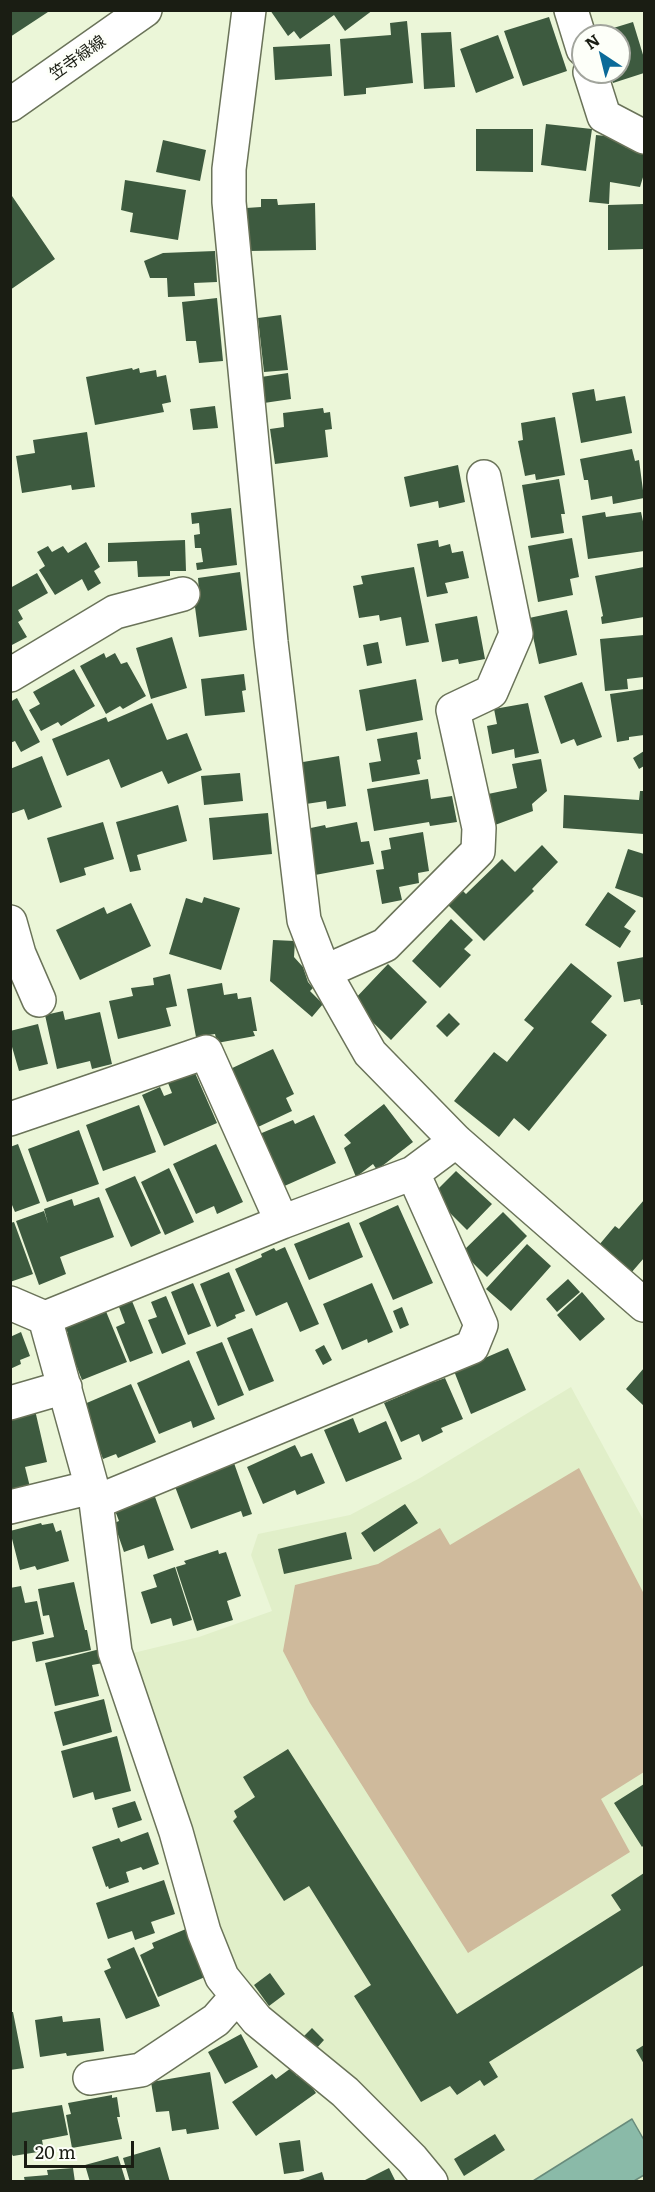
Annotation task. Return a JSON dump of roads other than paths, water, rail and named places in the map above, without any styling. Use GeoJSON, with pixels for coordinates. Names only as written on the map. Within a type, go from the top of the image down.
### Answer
{"type":"FeatureCollection","features":[{"type":"Feature","properties":{"kind":"street","name":"笠寺緑線"},"geometry":{"type":"LineString","coordinates":[[10,105],[145,10]]}},
{"type":"Feature","properties":{"kind":"street"},"geometry":{"type":"LineString","coordinates":[[249,10],[229,170],[229,202],[271,642],[304,920],[324,972],[370,1053],[456,1141],[645,1305]]}},
{"type":"Feature","properties":{"kind":"street"},"geometry":{"type":"LineString","coordinates":[[594,84],[604,116],[645,137]]}},
{"type":"Feature","properties":{"kind":"street"},"geometry":{"type":"LineString","coordinates":[[324,972],[385,945],[478,851],[479,828],[453,710],[491,692],[516,634],[484,477]]}},
{"type":"Feature","properties":{"kind":"street"},"geometry":{"type":"LineString","coordinates":[[10,675],[115,612],[183,594]]}},
{"type":"Feature","properties":{"kind":"street"},"geometry":{"type":"LineString","coordinates":[[10,922],[19,954],[39,1000]]}},
{"type":"Feature","properties":{"kind":"street"},"geometry":{"type":"LineString","coordinates":[[10,1119],[206,1052],[282,1222]]}},
{"type":"Feature","properties":{"kind":"street"},"geometry":{"type":"LineString","coordinates":[[10,1303],[45,1317],[282,1222],[413,1173],[456,1141]]}},
{"type":"Feature","properties":{"kind":"street"},"geometry":{"type":"LineString","coordinates":[[10,1507],[94,1495],[472,1347],[481,1325],[413,1173]]}},
{"type":"Feature","properties":{"kind":"street"},"geometry":{"type":"LineString","coordinates":[[45,1317],[94,1495],[115,1652],[176,1832],[204,1932],[222,1977],[257,2020],[345,2092],[431,2181]]}},
{"type":"Feature","properties":{"kind":"street"},"geometry":{"type":"LineString","coordinates":[[10,1403],[65,1387]]}},
{"type":"Feature","properties":{"kind":"street"},"geometry":{"type":"LineString","coordinates":[[90,2078],[141,2070],[216,2020],[237,1996]]}}]}
